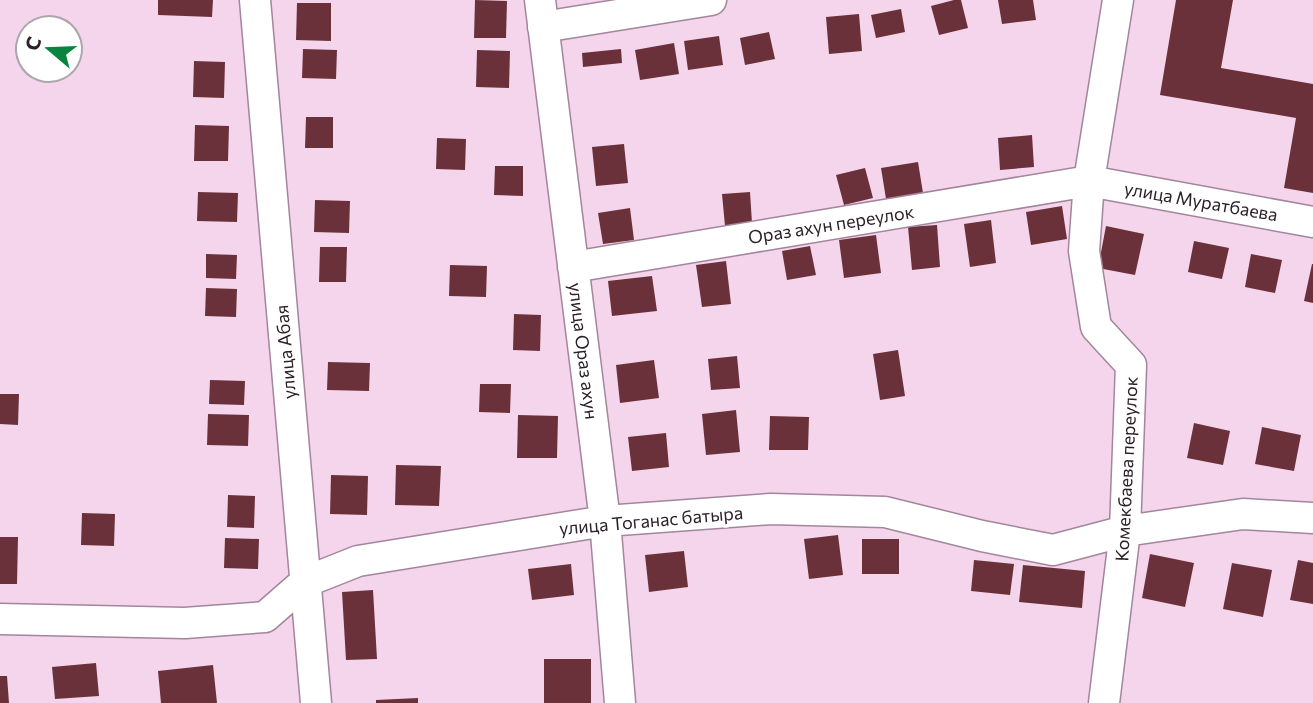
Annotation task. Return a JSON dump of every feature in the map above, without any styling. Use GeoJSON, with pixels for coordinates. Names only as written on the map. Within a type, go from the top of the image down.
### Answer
{"type":"FeatureCollection","features":[{"type":"Feature","properties":{"kind":"street","name":"улица Абая"},"geometry":{"type":"LineString","coordinates":[[255,0],[316,703]]}},
{"type":"Feature","properties":{"kind":"street"},"geometry":{"type":"LineString","coordinates":[[541,13],[710,0]]}},
{"type":"Feature","properties":{"kind":"street","name":"Комекбаева переулок"},"geometry":{"type":"LineString","coordinates":[[1104,703],[1125,531],[1131,365],[1096,327],[1084,251],[1089,181],[1118,0]]}},
{"type":"Feature","properties":{"kind":"street","name":"улица Ораз ахун"},"geometry":{"type":"LineString","coordinates":[[541,13],[605,520],[620,703]]}},
{"type":"Feature","properties":{"kind":"street","name":"улица Муратбаева"},"geometry":{"type":"LineString","coordinates":[[1089,181],[1313,222]]}},
{"type":"Feature","properties":{"kind":"street","name":"Ораз ахун переулок"},"geometry":{"type":"LineString","coordinates":[[573,267],[1089,181]]}},
{"type":"Feature","properties":{"kind":"street","name":"улица Тоганас батыра"},"geometry":{"type":"LineString","coordinates":[[0,619],[185,624],[265,617],[305,582],[358,561],[605,520],[771,509],[885,513],[1054,550],[1125,531],[1243,514],[1313,518]]}},
{"type":"Feature","properties":{"kind":"building"},"geometry":{"type":"Polygon","coordinates":[[[158,0],[213,0],[212,17],[158,15],[158,0]]]}},
{"type":"Feature","properties":{"kind":"building"},"geometry":{"type":"Polygon","coordinates":[[[475,0],[507,1],[506,38],[474,38],[475,0]]]}},
{"type":"Feature","properties":{"kind":"building"},"geometry":{"type":"Polygon","coordinates":[[[961,0],[968,28],[939,35],[931,6],[961,0]]]}},
{"type":"Feature","properties":{"kind":"building"},"geometry":{"type":"Polygon","coordinates":[[[998,0],[1033,0],[1036,20],[1002,24],[998,0]]]}},
{"type":"Feature","properties":{"kind":"building"},"geometry":{"type":"Polygon","coordinates":[[[1176,0],[1233,0],[1221,68],[1313,84],[1313,193],[1284,188],[1296,118],[1160,95],[1176,0]]]}},
{"type":"Feature","properties":{"kind":"building"},"geometry":{"type":"Polygon","coordinates":[[[297,3],[331,3],[331,41],[296,40],[297,3]]]}},
{"type":"Feature","properties":{"kind":"building"},"geometry":{"type":"Polygon","coordinates":[[[901,9],[905,32],[876,38],[871,15],[901,9]]]}},
{"type":"Feature","properties":{"kind":"building"},"geometry":{"type":"Polygon","coordinates":[[[859,14],[862,51],[829,54],[826,17],[859,14]]]}},
{"type":"Feature","properties":{"kind":"building"},"geometry":{"type":"Polygon","coordinates":[[[769,32],[775,59],[745,65],[740,38],[769,32]]]}},
{"type":"Feature","properties":{"kind":"building"},"geometry":{"type":"Polygon","coordinates":[[[719,36],[723,65],[688,70],[684,41],[719,36]]]}},
{"type":"Feature","properties":{"kind":"building"},"geometry":{"type":"Polygon","coordinates":[[[674,43],[679,74],[640,80],[635,50],[674,43]]]}},
{"type":"Feature","properties":{"kind":"building"},"geometry":{"type":"Polygon","coordinates":[[[303,49],[337,50],[336,79],[302,78],[303,49]]]}},
{"type":"Feature","properties":{"kind":"building"},"geometry":{"type":"Polygon","coordinates":[[[621,49],[622,63],[583,67],[582,53],[621,49]]]}},
{"type":"Feature","properties":{"kind":"building"},"geometry":{"type":"Polygon","coordinates":[[[477,50],[510,51],[509,88],[476,87],[477,50]]]}},
{"type":"Feature","properties":{"kind":"building"},"geometry":{"type":"Polygon","coordinates":[[[194,61],[225,62],[224,98],[193,97],[194,61]]]}},
{"type":"Feature","properties":{"kind":"building"},"geometry":{"type":"Polygon","coordinates":[[[306,117],[333,117],[333,148],[305,148],[306,117]]]}},
{"type":"Feature","properties":{"kind":"building"},"geometry":{"type":"Polygon","coordinates":[[[195,125],[229,126],[228,161],[194,161],[195,125]]]}},
{"type":"Feature","properties":{"kind":"building"},"geometry":{"type":"Polygon","coordinates":[[[1032,135],[1034,167],[1000,170],[998,138],[1032,135]]]}},
{"type":"Feature","properties":{"kind":"building"},"geometry":{"type":"Polygon","coordinates":[[[437,138],[466,139],[465,170],[436,169],[437,138]]]}},
{"type":"Feature","properties":{"kind":"building"},"geometry":{"type":"Polygon","coordinates":[[[624,144],[628,183],[596,186],[592,147],[624,144]]]}},
{"type":"Feature","properties":{"kind":"building"},"geometry":{"type":"Polygon","coordinates":[[[918,162],[923,193],[886,199],[881,168],[918,162]]]}},
{"type":"Feature","properties":{"kind":"building"},"geometry":{"type":"Polygon","coordinates":[[[495,166],[523,166],[523,196],[494,195],[495,166]]]}},
{"type":"Feature","properties":{"kind":"building"},"geometry":{"type":"Polygon","coordinates":[[[865,168],[873,198],[844,205],[836,175],[865,168]]]}},
{"type":"Feature","properties":{"kind":"building"},"geometry":{"type":"Polygon","coordinates":[[[198,192],[238,193],[237,222],[197,221],[198,192]]]}},
{"type":"Feature","properties":{"kind":"building"},"geometry":{"type":"Polygon","coordinates":[[[750,192],[752,223],[725,226],[722,194],[750,192]]]}},
{"type":"Feature","properties":{"kind":"building"},"geometry":{"type":"Polygon","coordinates":[[[315,200],[350,201],[349,233],[314,232],[315,200]]]}},
{"type":"Feature","properties":{"kind":"building"},"geometry":{"type":"Polygon","coordinates":[[[1062,206],[1067,239],[1031,245],[1026,212],[1062,206]]]}},
{"type":"Feature","properties":{"kind":"building"},"geometry":{"type":"Polygon","coordinates":[[[630,208],[634,240],[603,244],[598,213],[630,208]]]}},
{"type":"Feature","properties":{"kind":"building"},"geometry":{"type":"Polygon","coordinates":[[[991,220],[996,263],[970,267],[964,224],[991,220]]]}},
{"type":"Feature","properties":{"kind":"building"},"geometry":{"type":"Polygon","coordinates":[[[937,225],[940,267],[912,270],[908,227],[937,225]]]}},
{"type":"Feature","properties":{"kind":"building"},"geometry":{"type":"Polygon","coordinates":[[[1106,226],[1144,234],[1135,275],[1098,268],[1106,226]]]}},
{"type":"Feature","properties":{"kind":"building"},"geometry":{"type":"Polygon","coordinates":[[[876,235],[881,273],[844,278],[839,240],[876,235]]]}},
{"type":"Feature","properties":{"kind":"building"},"geometry":{"type":"Polygon","coordinates":[[[1194,241],[1229,248],[1222,279],[1188,272],[1194,241]]]}},
{"type":"Feature","properties":{"kind":"building"},"geometry":{"type":"Polygon","coordinates":[[[810,246],[816,275],[787,280],[782,251],[810,246]]]}},
{"type":"Feature","properties":{"kind":"building"},"geometry":{"type":"Polygon","coordinates":[[[320,247],[347,247],[346,282],[319,282],[320,247]]]}},
{"type":"Feature","properties":{"kind":"building"},"geometry":{"type":"Polygon","coordinates":[[[206,254],[237,255],[236,279],[206,278],[206,254]]]}},
{"type":"Feature","properties":{"kind":"building"},"geometry":{"type":"Polygon","coordinates":[[[1251,254],[1282,260],[1275,293],[1245,287],[1251,254]]]}},
{"type":"Feature","properties":{"kind":"building"},"geometry":{"type":"Polygon","coordinates":[[[726,261],[731,304],[702,307],[696,265],[726,261]]]}},
{"type":"Feature","properties":{"kind":"building"},"geometry":{"type":"Polygon","coordinates":[[[1313,264],[1313,303],[1304,301],[1313,264]]]}},
{"type":"Feature","properties":{"kind":"building"},"geometry":{"type":"Polygon","coordinates":[[[450,265],[487,266],[486,297],[449,296],[450,265]]]}},
{"type":"Feature","properties":{"kind":"building"},"geometry":{"type":"Polygon","coordinates":[[[652,276],[657,311],[612,316],[608,281],[652,276]]]}},
{"type":"Feature","properties":{"kind":"building"},"geometry":{"type":"Polygon","coordinates":[[[206,288],[237,289],[236,317],[205,316],[206,288]]]}},
{"type":"Feature","properties":{"kind":"building"},"geometry":{"type":"Polygon","coordinates":[[[514,314],[541,315],[540,351],[513,350],[514,314]]]}},
{"type":"Feature","properties":{"kind":"building"},"geometry":{"type":"Polygon","coordinates":[[[898,350],[905,396],[880,400],[873,354],[898,350]]]}},
{"type":"Feature","properties":{"kind":"building"},"geometry":{"type":"Polygon","coordinates":[[[737,356],[740,388],[711,390],[708,359],[737,356]]]}},
{"type":"Feature","properties":{"kind":"building"},"geometry":{"type":"Polygon","coordinates":[[[654,360],[659,398],[620,403],[616,365],[654,360]]]}},
{"type":"Feature","properties":{"kind":"building"},"geometry":{"type":"Polygon","coordinates":[[[328,362],[370,363],[369,391],[327,390],[328,362]]]}},
{"type":"Feature","properties":{"kind":"building"},"geometry":{"type":"Polygon","coordinates":[[[210,380],[245,381],[244,405],[209,404],[210,380]]]}},
{"type":"Feature","properties":{"kind":"building"},"geometry":{"type":"Polygon","coordinates":[[[480,384],[511,384],[510,413],[479,412],[480,384]]]}},
{"type":"Feature","properties":{"kind":"building"},"geometry":{"type":"Polygon","coordinates":[[[0,394],[19,394],[18,425],[0,424],[0,394]]]}},
{"type":"Feature","properties":{"kind":"building"},"geometry":{"type":"Polygon","coordinates":[[[736,410],[740,452],[706,455],[702,414],[736,410]]]}},
{"type":"Feature","properties":{"kind":"building"},"geometry":{"type":"Polygon","coordinates":[[[208,414],[249,415],[248,446],[207,445],[208,414]]]}},
{"type":"Feature","properties":{"kind":"building"},"geometry":{"type":"Polygon","coordinates":[[[518,415],[558,416],[557,458],[517,458],[518,415]]]}},
{"type":"Feature","properties":{"kind":"building"},"geometry":{"type":"Polygon","coordinates":[[[770,416],[809,417],[808,450],[769,450],[770,416]]]}},
{"type":"Feature","properties":{"kind":"building"},"geometry":{"type":"Polygon","coordinates":[[[1194,423],[1230,431],[1223,465],[1187,458],[1194,423]]]}},
{"type":"Feature","properties":{"kind":"building"},"geometry":{"type":"Polygon","coordinates":[[[1262,427],[1301,435],[1294,471],[1255,464],[1262,427]]]}},
{"type":"Feature","properties":{"kind":"building"},"geometry":{"type":"Polygon","coordinates":[[[666,433],[669,467],[632,471],[628,437],[666,433]]]}},
{"type":"Feature","properties":{"kind":"building"},"geometry":{"type":"Polygon","coordinates":[[[396,465],[441,466],[439,506],[395,505],[396,465]]]}},
{"type":"Feature","properties":{"kind":"building"},"geometry":{"type":"Polygon","coordinates":[[[331,475],[368,476],[367,515],[330,514],[331,475]]]}},
{"type":"Feature","properties":{"kind":"building"},"geometry":{"type":"Polygon","coordinates":[[[228,495],[255,496],[254,528],[227,527],[228,495]]]}},
{"type":"Feature","properties":{"kind":"building"},"geometry":{"type":"Polygon","coordinates":[[[82,513],[115,514],[114,546],[81,545],[82,513]]]}},
{"type":"Feature","properties":{"kind":"building"},"geometry":{"type":"Polygon","coordinates":[[[838,535],[843,575],[809,579],[804,539],[838,535]]]}},
{"type":"Feature","properties":{"kind":"building"},"geometry":{"type":"Polygon","coordinates":[[[0,537],[18,537],[17,584],[0,584],[0,537]]]}},
{"type":"Feature","properties":{"kind":"building"},"geometry":{"type":"Polygon","coordinates":[[[225,538],[259,539],[258,569],[224,568],[225,538]]]}},
{"type":"Feature","properties":{"kind":"building"},"geometry":{"type":"Polygon","coordinates":[[[862,539],[899,539],[899,574],[862,574],[862,539]]]}},
{"type":"Feature","properties":{"kind":"building"},"geometry":{"type":"Polygon","coordinates":[[[684,551],[688,587],[649,592],[645,555],[684,551]]]}},
{"type":"Feature","properties":{"kind":"building"},"geometry":{"type":"Polygon","coordinates":[[[1150,554],[1194,563],[1185,607],[1142,598],[1150,554]]]}},
{"type":"Feature","properties":{"kind":"building"},"geometry":{"type":"Polygon","coordinates":[[[974,560],[1014,564],[1010,595],[971,591],[974,560]]]}},
{"type":"Feature","properties":{"kind":"building"},"geometry":{"type":"Polygon","coordinates":[[[1298,560],[1313,563],[1313,604],[1290,600],[1298,560]]]}},
{"type":"Feature","properties":{"kind":"building"},"geometry":{"type":"Polygon","coordinates":[[[1232,563],[1272,570],[1263,617],[1223,609],[1232,563]]]}},
{"type":"Feature","properties":{"kind":"building"},"geometry":{"type":"Polygon","coordinates":[[[571,564],[574,595],[532,600],[528,569],[571,564]]]}},
{"type":"Feature","properties":{"kind":"building"},"geometry":{"type":"Polygon","coordinates":[[[1023,565],[1085,571],[1082,608],[1019,602],[1023,565]]]}},
{"type":"Feature","properties":{"kind":"building"},"geometry":{"type":"Polygon","coordinates":[[[373,590],[377,659],[346,660],[342,592],[373,590]]]}},
{"type":"Feature","properties":{"kind":"building"},"geometry":{"type":"Polygon","coordinates":[[[544,659],[591,659],[591,703],[544,703],[544,659]]]}},
{"type":"Feature","properties":{"kind":"building"},"geometry":{"type":"Polygon","coordinates":[[[96,663],[99,696],[55,699],[52,667],[96,663]]]}},
{"type":"Feature","properties":{"kind":"building"},"geometry":{"type":"Polygon","coordinates":[[[213,665],[217,703],[161,703],[158,671],[213,665]]]}},
{"type":"Feature","properties":{"kind":"building"},"geometry":{"type":"Polygon","coordinates":[[[0,676],[7,676],[9,703],[0,703],[0,676]]]}},
{"type":"Feature","properties":{"kind":"building"},"geometry":{"type":"Polygon","coordinates":[[[418,698],[418,703],[376,703],[376,700],[418,698]]]}}]}
